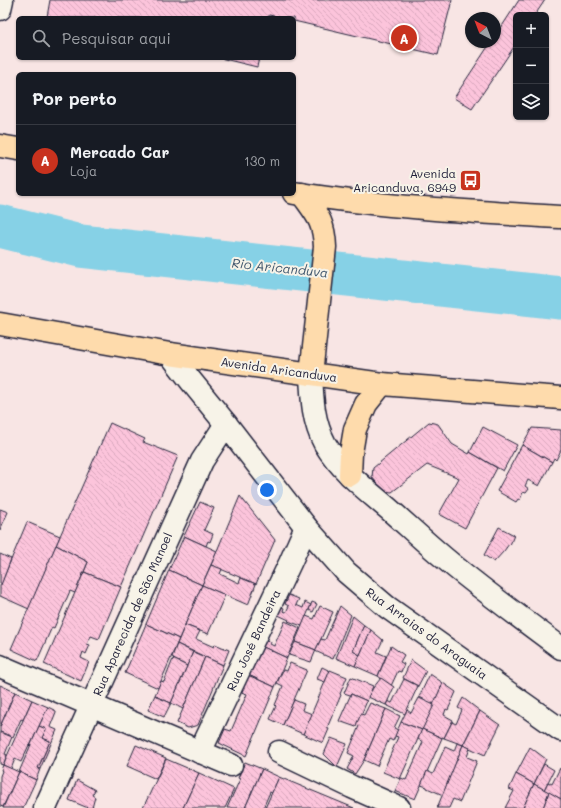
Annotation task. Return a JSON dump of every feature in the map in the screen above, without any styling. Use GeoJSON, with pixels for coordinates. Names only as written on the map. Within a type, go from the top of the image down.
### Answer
{"type":"FeatureCollection","features":[{"type":"Feature","properties":{"kind":"highway"},"geometry":{"type":"LineString","coordinates":[[0,146],[16,149]]}},
{"type":"Feature","properties":{"kind":"highway"},"geometry":{"type":"LineString","coordinates":[[298,194],[378,204],[457,211],[561,217]]}},
{"type":"Feature","properties":{"kind":"highway"},"geometry":{"type":"LineString","coordinates":[[298,194],[318,216],[322,224],[325,247],[311,374]]}},
{"type":"Feature","properties":{"kind":"highway","name":"Avenida Aricanduva"},"geometry":{"type":"LineString","coordinates":[[0,324],[170,354],[382,384],[561,398]]}},
{"type":"Feature","properties":{"kind":"highway"},"geometry":{"type":"LineString","coordinates":[[350,475],[351,453],[355,429],[366,404],[382,384]]}},
{"type":"Feature","properties":{"kind":"street"},"geometry":{"type":"LineString","coordinates":[[0,9],[2,0]]}},
{"type":"Feature","properties":{"kind":"street","name":"Rua Arraias do Araguaia"},"geometry":{"type":"LineString","coordinates":[[170,354],[306,527],[346,572],[387,608],[561,730]]}},
{"type":"Feature","properties":{"kind":"street"},"geometry":{"type":"LineString","coordinates":[[311,374],[312,399],[317,425],[325,444],[334,458],[350,475],[443,557],[507,608],[561,648]]}},
{"type":"Feature","properties":{"kind":"street","name":"Rua Aparecida de São Manoel"},"geometry":{"type":"LineString","coordinates":[[45,808],[202,461],[226,424]]}},
{"type":"Feature","properties":{"kind":"street","name":"Rua José Bandeira"},"geometry":{"type":"LineString","coordinates":[[200,752],[306,527]]}},
{"type":"Feature","properties":{"kind":"street"},"geometry":{"type":"LineString","coordinates":[[0,666],[231,765]]}},
{"type":"Feature","properties":{"kind":"street"},"geometry":{"type":"LineString","coordinates":[[279,752],[399,808]]}},
{"type":"Feature","properties":{"kind":"building"},"geometry":{"type":"Polygon","coordinates":[[[50,0],[452,0],[438,55],[296,21],[296,16],[47,16],[50,0]]]}},
{"type":"Feature","properties":{"kind":"building"},"geometry":{"type":"Polygon","coordinates":[[[519,0],[545,0],[537,12],[513,12],[513,48],[472,109],[454,98],[487,48],[501,48],[501,28],[519,0]]]}},
{"type":"Feature","properties":{"kind":"building"},"geometry":{"type":"Polygon","coordinates":[[[228,60],[259,60],[257,67],[228,60]]]}},
{"type":"Feature","properties":{"kind":"building"},"geometry":{"type":"Polygon","coordinates":[[[429,422],[438,424],[452,444],[469,454],[470,452],[497,468],[465,528],[439,514],[459,478],[427,465],[392,492],[383,491],[372,477],[373,468],[429,422]]]}},
{"type":"Feature","properties":{"kind":"building"},"geometry":{"type":"Polygon","coordinates":[[[110,423],[145,439],[143,442],[178,456],[121,587],[84,572],[88,562],[56,545],[110,423]]]}},
{"type":"Feature","properties":{"kind":"building"},"geometry":{"type":"Polygon","coordinates":[[[483,427],[517,445],[503,471],[470,452],[483,427]]]}},
{"type":"Feature","properties":{"kind":"building"},"geometry":{"type":"Polygon","coordinates":[[[532,428],[561,430],[561,450],[556,460],[554,458],[552,462],[522,445],[532,428]]]}},
{"type":"Feature","properties":{"kind":"building"},"geometry":{"type":"Polygon","coordinates":[[[522,445],[552,462],[539,486],[528,480],[525,486],[529,489],[526,493],[523,492],[520,500],[518,499],[516,502],[497,491],[522,445]]]}},
{"type":"Feature","properties":{"kind":"building"},"geometry":{"type":"Polygon","coordinates":[[[240,496],[275,540],[256,584],[211,565],[240,496]]]}},
{"type":"Feature","properties":{"kind":"building"},"geometry":{"type":"Polygon","coordinates":[[[200,502],[214,508],[204,530],[213,534],[210,542],[208,541],[206,546],[184,536],[200,502]]]}},
{"type":"Feature","properties":{"kind":"building"},"geometry":{"type":"Polygon","coordinates":[[[0,509],[8,512],[0,530],[0,509]]]}},
{"type":"Feature","properties":{"kind":"building"},"geometry":{"type":"Polygon","coordinates":[[[27,522],[60,536],[29,609],[0,596],[0,586],[27,522]]]}},
{"type":"Feature","properties":{"kind":"building"},"geometry":{"type":"Polygon","coordinates":[[[499,527],[514,535],[510,545],[509,544],[494,562],[484,555],[499,527]]]}},
{"type":"Feature","properties":{"kind":"building"},"geometry":{"type":"Polygon","coordinates":[[[184,536],[217,551],[202,585],[169,570],[184,536]]]}},
{"type":"Feature","properties":{"kind":"building"},"geometry":{"type":"Polygon","coordinates":[[[56,545],[88,562],[75,593],[70,591],[54,628],[52,627],[37,661],[11,649],[56,545]]]}},
{"type":"Feature","properties":{"kind":"building"},"geometry":{"type":"Polygon","coordinates":[[[0,554],[11,559],[1,585],[0,584],[0,554]]]}},
{"type":"Feature","properties":{"kind":"building"},"geometry":{"type":"Polygon","coordinates":[[[211,565],[222,569],[220,574],[239,583],[241,578],[256,584],[248,605],[202,585],[211,565]]]}},
{"type":"Feature","properties":{"kind":"building"},"geometry":{"type":"Polygon","coordinates":[[[169,570],[202,585],[179,639],[146,624],[169,570]]]}},
{"type":"Feature","properties":{"kind":"building"},"geometry":{"type":"Polygon","coordinates":[[[84,572],[121,587],[99,639],[91,636],[87,644],[90,645],[86,654],[83,652],[81,658],[89,662],[81,681],[44,664],[84,572]]]}},
{"type":"Feature","properties":{"kind":"building"},"geometry":{"type":"Polygon","coordinates":[[[202,585],[225,595],[208,634],[185,625],[202,585]]]}},
{"type":"Feature","properties":{"kind":"building"},"geometry":{"type":"Polygon","coordinates":[[[289,595],[299,599],[296,605],[303,608],[305,602],[311,605],[302,626],[288,621],[289,620],[276,614],[279,606],[284,608],[283,611],[286,612],[289,606],[285,604],[289,595]]]}},
{"type":"Feature","properties":{"kind":"building"},"geometry":{"type":"Polygon","coordinates":[[[312,602],[317,604],[313,612],[309,610],[312,602]]]}},
{"type":"Feature","properties":{"kind":"building"},"geometry":{"type":"Polygon","coordinates":[[[320,606],[333,612],[316,650],[295,642],[306,616],[314,619],[320,606]]]}},
{"type":"Feature","properties":{"kind":"building"},"geometry":{"type":"Polygon","coordinates":[[[340,606],[351,615],[333,659],[315,651],[321,639],[325,640],[340,606]]]}},
{"type":"Feature","properties":{"kind":"building"},"geometry":{"type":"Polygon","coordinates":[[[353,616],[364,625],[353,651],[360,655],[355,666],[336,658],[353,616]]]}},
{"type":"Feature","properties":{"kind":"building"},"geometry":{"type":"Polygon","coordinates":[[[285,621],[300,628],[287,658],[261,646],[264,639],[271,642],[270,644],[274,646],[285,621]]]}},
{"type":"Feature","properties":{"kind":"building"},"geometry":{"type":"Polygon","coordinates":[[[146,624],[179,639],[158,688],[125,673],[146,624]]]}},
{"type":"Feature","properties":{"kind":"building"},"geometry":{"type":"Polygon","coordinates":[[[185,625],[200,631],[196,639],[214,647],[215,644],[229,650],[223,665],[177,644],[185,625]]]}},
{"type":"Feature","properties":{"kind":"building"},"geometry":{"type":"Polygon","coordinates":[[[364,625],[371,630],[360,655],[353,651],[364,625]]]}},
{"type":"Feature","properties":{"kind":"building"},"geometry":{"type":"Polygon","coordinates":[[[371,630],[383,640],[377,652],[386,656],[378,676],[355,666],[371,630]]]}},
{"type":"Feature","properties":{"kind":"building"},"geometry":{"type":"Polygon","coordinates":[[[295,642],[316,650],[311,662],[289,655],[295,642]]]}},
{"type":"Feature","properties":{"kind":"building"},"geometry":{"type":"Polygon","coordinates":[[[177,644],[193,652],[187,666],[173,659],[174,658],[172,657],[177,644]]]}},
{"type":"Feature","properties":{"kind":"building"},"geometry":{"type":"Polygon","coordinates":[[[261,646],[287,658],[275,687],[248,675],[261,646]]]}},
{"type":"Feature","properties":{"kind":"building"},"geometry":{"type":"Polygon","coordinates":[[[391,646],[404,655],[400,662],[404,664],[401,672],[398,671],[391,686],[378,676],[391,646]]]}},
{"type":"Feature","properties":{"kind":"building"},"geometry":{"type":"Polygon","coordinates":[[[193,652],[205,657],[183,709],[171,703],[193,652]]]}},
{"type":"Feature","properties":{"kind":"building"},"geometry":{"type":"Polygon","coordinates":[[[205,657],[223,665],[198,725],[188,728],[177,723],[205,657]]]}},
{"type":"Feature","properties":{"kind":"building"},"geometry":{"type":"Polygon","coordinates":[[[173,659],[187,666],[171,703],[155,695],[161,681],[164,682],[173,659]]]}},
{"type":"Feature","properties":{"kind":"building"},"geometry":{"type":"Polygon","coordinates":[[[411,660],[426,671],[418,686],[403,678],[411,660]]]}},
{"type":"Feature","properties":{"kind":"building"},"geometry":{"type":"Polygon","coordinates":[[[290,663],[307,670],[283,725],[270,719],[283,686],[277,683],[283,670],[287,671],[290,663]]]}},
{"type":"Feature","properties":{"kind":"building"},"geometry":{"type":"Polygon","coordinates":[[[322,667],[330,671],[325,682],[317,679],[322,667]]]}},
{"type":"Feature","properties":{"kind":"building"},"geometry":{"type":"Polygon","coordinates":[[[330,670],[347,677],[327,728],[329,729],[323,743],[303,734],[330,670]]]}},
{"type":"Feature","properties":{"kind":"building"},"geometry":{"type":"Polygon","coordinates":[[[430,674],[443,683],[434,704],[419,697],[430,674]]]}},
{"type":"Feature","properties":{"kind":"building"},"geometry":{"type":"Polygon","coordinates":[[[248,675],[275,687],[246,756],[219,743],[225,729],[231,731],[247,694],[241,692],[248,675]]]}},
{"type":"Feature","properties":{"kind":"building"},"geometry":{"type":"Polygon","coordinates":[[[351,677],[373,686],[367,701],[351,694],[344,693],[351,677]]]}},
{"type":"Feature","properties":{"kind":"building"},"geometry":{"type":"Polygon","coordinates":[[[381,678],[394,687],[386,705],[368,697],[381,678]]]}},
{"type":"Feature","properties":{"kind":"building"},"geometry":{"type":"Polygon","coordinates":[[[404,679],[418,686],[405,714],[386,705],[388,701],[392,703],[404,679]]]}},
{"type":"Feature","properties":{"kind":"building"},"geometry":{"type":"Polygon","coordinates":[[[443,683],[456,692],[448,710],[446,709],[444,715],[453,720],[444,738],[442,738],[422,729],[443,683]]]}},
{"type":"Feature","properties":{"kind":"building"},"geometry":{"type":"Polygon","coordinates":[[[0,685],[15,692],[0,727],[0,685]]]}},
{"type":"Feature","properties":{"kind":"building"},"geometry":{"type":"Polygon","coordinates":[[[15,692],[32,700],[13,737],[0,732],[0,727],[15,692]]]}},
{"type":"Feature","properties":{"kind":"building"},"geometry":{"type":"Polygon","coordinates":[[[351,694],[367,701],[356,727],[339,721],[351,694]]]}},
{"type":"Feature","properties":{"kind":"building"},"geometry":{"type":"Polygon","coordinates":[[[155,695],[171,703],[164,717],[148,710],[155,695]]]}},
{"type":"Feature","properties":{"kind":"building"},"geometry":{"type":"Polygon","coordinates":[[[419,698],[434,705],[422,730],[401,722],[407,710],[411,713],[419,698]]]}},
{"type":"Feature","properties":{"kind":"building"},"geometry":{"type":"Polygon","coordinates":[[[463,698],[480,711],[463,745],[444,738],[452,722],[456,724],[462,710],[458,708],[463,698]]]}},
{"type":"Feature","properties":{"kind":"building"},"geometry":{"type":"Polygon","coordinates":[[[32,700],[48,707],[21,762],[15,759],[11,769],[3,765],[32,700]]]}},
{"type":"Feature","properties":{"kind":"building"},"geometry":{"type":"Polygon","coordinates":[[[294,700],[304,704],[302,710],[312,714],[303,734],[283,725],[294,700]]]}},
{"type":"Feature","properties":{"kind":"building"},"geometry":{"type":"Polygon","coordinates":[[[370,703],[386,709],[364,760],[355,774],[347,769],[354,756],[348,753],[359,726],[356,725],[361,714],[364,715],[370,703]]]}},
{"type":"Feature","properties":{"kind":"building"},"geometry":{"type":"Polygon","coordinates":[[[48,707],[56,711],[50,727],[57,730],[40,769],[38,768],[50,741],[42,738],[46,729],[39,726],[48,707]]]}},
{"type":"Feature","properties":{"kind":"building"},"geometry":{"type":"Polygon","coordinates":[[[386,709],[400,716],[394,728],[398,730],[393,741],[389,739],[377,766],[364,760],[386,709]]]}},
{"type":"Feature","properties":{"kind":"building"},"geometry":{"type":"Polygon","coordinates":[[[480,711],[500,725],[485,755],[463,745],[480,711]]]}},
{"type":"Feature","properties":{"kind":"building"},"geometry":{"type":"Polygon","coordinates":[[[401,722],[422,730],[400,779],[383,772],[398,737],[395,736],[401,722]]]}},
{"type":"Feature","properties":{"kind":"building"},"geometry":{"type":"Polygon","coordinates":[[[39,726],[46,729],[42,738],[50,741],[38,768],[40,769],[36,780],[19,772],[39,726]]]}},
{"type":"Feature","properties":{"kind":"building"},"geometry":{"type":"Polygon","coordinates":[[[422,729],[442,738],[415,799],[395,791],[401,778],[406,780],[423,742],[418,739],[422,729]]]}},
{"type":"Feature","properties":{"kind":"building"},"geometry":{"type":"Polygon","coordinates":[[[0,732],[12,737],[5,754],[7,755],[3,765],[0,764],[0,732]]]}},
{"type":"Feature","properties":{"kind":"building"},"geometry":{"type":"Polygon","coordinates":[[[331,738],[347,744],[337,767],[324,754],[331,738]]]}},
{"type":"Feature","properties":{"kind":"building"},"geometry":{"type":"Polygon","coordinates":[[[457,743],[463,745],[443,795],[421,785],[427,771],[433,774],[445,747],[454,751],[457,743]]]}},
{"type":"Feature","properties":{"kind":"building"},"geometry":{"type":"Polygon","coordinates":[[[136,745],[166,758],[156,779],[127,766],[136,745]]]}},
{"type":"Feature","properties":{"kind":"building"},"geometry":{"type":"Polygon","coordinates":[[[463,745],[470,748],[467,757],[477,761],[460,802],[453,799],[449,808],[437,808],[463,745]]]}},
{"type":"Feature","properties":{"kind":"building"},"geometry":{"type":"Polygon","coordinates":[[[530,747],[546,759],[534,784],[516,774],[530,747]]]}},
{"type":"Feature","properties":{"kind":"building"},"geometry":{"type":"Polygon","coordinates":[[[166,759],[199,773],[183,808],[143,808],[166,759]]]}},
{"type":"Feature","properties":{"kind":"building"},"geometry":{"type":"Polygon","coordinates":[[[245,762],[262,769],[245,808],[227,808],[240,779],[238,778],[245,762]]]}},
{"type":"Feature","properties":{"kind":"building"},"geometry":{"type":"Polygon","coordinates":[[[544,764],[554,770],[544,790],[534,784],[544,764]]]}},
{"type":"Feature","properties":{"kind":"building"},"geometry":{"type":"Polygon","coordinates":[[[3,765],[19,772],[3,807],[0,806],[0,776],[3,765]]]}},
{"type":"Feature","properties":{"kind":"building"},"geometry":{"type":"Polygon","coordinates":[[[560,768],[561,799],[544,790],[548,782],[552,784],[560,768]]]}},
{"type":"Feature","properties":{"kind":"building"},"geometry":{"type":"Polygon","coordinates":[[[262,769],[279,777],[263,808],[245,808],[262,769]]]}},
{"type":"Feature","properties":{"kind":"building"},"geometry":{"type":"Polygon","coordinates":[[[19,772],[36,780],[23,808],[3,808],[19,772]]]}},
{"type":"Feature","properties":{"kind":"building"},"geometry":{"type":"Polygon","coordinates":[[[199,773],[234,789],[225,808],[183,808],[199,773]]]}},
{"type":"Feature","properties":{"kind":"building"},"geometry":{"type":"Polygon","coordinates":[[[516,774],[534,784],[523,808],[505,808],[514,791],[509,789],[516,774]]]}},
{"type":"Feature","properties":{"kind":"building"},"geometry":{"type":"Polygon","coordinates":[[[279,777],[354,808],[265,808],[279,777]]]}},
{"type":"Feature","properties":{"kind":"building"},"geometry":{"type":"Polygon","coordinates":[[[77,780],[95,790],[92,795],[95,797],[92,808],[88,808],[69,800],[77,780]]]}},
{"type":"Feature","properties":{"kind":"building"},"geometry":{"type":"Polygon","coordinates":[[[534,784],[549,792],[543,808],[523,808],[534,784]]]}},
{"type":"Feature","properties":{"kind":"building"},"geometry":{"type":"Polygon","coordinates":[[[549,792],[561,799],[561,808],[543,808],[549,792]]]}},
{"type":"Feature","properties":{"kind":"waterway","name":"Rio Aricanduva"},"geometry":{"type":"LineString","coordinates":[[0,226],[80,246],[561,298]]}},
{"type":"Feature","properties":{"kind":"place","name":"Mercado Car"},"geometry":{"type":"Point","coordinates":[404,38]}},
{"type":"Feature","properties":{"kind":"place","name":"Avenida Aricanduva, 6949"},"geometry":{"type":"Point","coordinates":[471,180]}}]}
